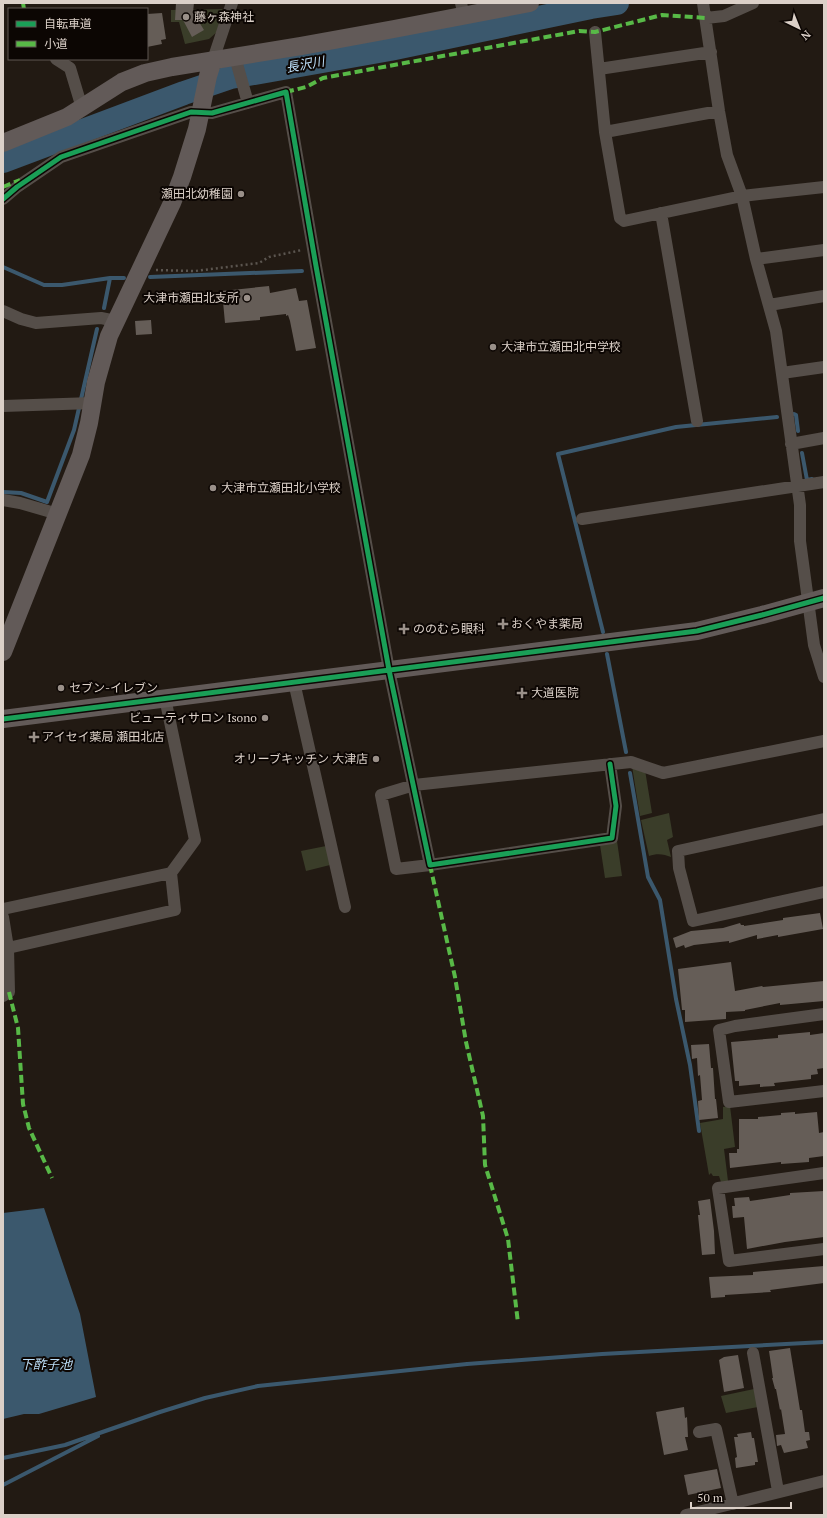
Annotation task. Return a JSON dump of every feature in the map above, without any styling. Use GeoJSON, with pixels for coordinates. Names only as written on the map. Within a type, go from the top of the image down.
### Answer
{"type":"FeatureCollection","features":[{"type":"Feature","properties":{"kind":"street"},"geometry":{"type":"LineString","coordinates":[[3,652],[81,454],[84,403],[116,321],[172,203],[194,142],[211,68],[232,3]]}},
{"type":"Feature","properties":{"kind":"street"},"geometry":{"type":"LineString","coordinates":[[3,143],[60,120],[82,108],[122,82],[145,72],[211,68],[235,57],[301,46],[463,9],[530,3]]}},
{"type":"Feature","properties":{"kind":"street"},"geometry":{"type":"LineString","coordinates":[[753,3],[724,16],[705,10],[718,111],[727,155],[742,196],[756,259],[776,331],[800,505],[800,541],[816,600],[814,645],[823,671]]}},
{"type":"Feature","properties":{"kind":"street"},"geometry":{"type":"LineString","coordinates":[[595,32],[605,132],[620,218],[624,221],[742,196],[824,187]]}},
{"type":"Feature","properties":{"kind":"street"},"geometry":{"type":"LineString","coordinates":[[599,69],[711,52]]}},
{"type":"Feature","properties":{"kind":"street"},"geometry":{"type":"LineString","coordinates":[[235,57],[248,102]]}},
{"type":"Feature","properties":{"kind":"street"},"geometry":{"type":"LineString","coordinates":[[58,60],[70,68],[82,108]]}},
{"type":"Feature","properties":{"kind":"street"},"geometry":{"type":"LineString","coordinates":[[3,199],[17,186],[61,157],[191,112],[202,110],[212,113],[286,92],[389,670],[430,865]]}},
{"type":"Feature","properties":{"kind":"street"},"geometry":{"type":"LineString","coordinates":[[605,132],[718,111]]}},
{"type":"Feature","properties":{"kind":"street"},"geometry":{"type":"LineString","coordinates":[[661,213],[697,421]]}},
{"type":"Feature","properties":{"kind":"street"},"geometry":{"type":"LineString","coordinates":[[756,259],[824,250]]}},
{"type":"Feature","properties":{"kind":"street"},"geometry":{"type":"LineString","coordinates":[[769,305],[824,296]]}},
{"type":"Feature","properties":{"kind":"street"},"geometry":{"type":"LineString","coordinates":[[3,311],[21,319],[36,323],[101,318],[116,321]]}},
{"type":"Feature","properties":{"kind":"street"},"geometry":{"type":"LineString","coordinates":[[782,372],[824,367]]}},
{"type":"Feature","properties":{"kind":"street"},"geometry":{"type":"LineString","coordinates":[[3,406],[84,403]]}},
{"type":"Feature","properties":{"kind":"street"},"geometry":{"type":"LineString","coordinates":[[792,444],[824,438]]}},
{"type":"Feature","properties":{"kind":"street"},"geometry":{"type":"LineString","coordinates":[[582,519],[824,482]]}},
{"type":"Feature","properties":{"kind":"street"},"geometry":{"type":"LineString","coordinates":[[3,500],[20,503],[58,514]]}},
{"type":"Feature","properties":{"kind":"street"},"geometry":{"type":"LineString","coordinates":[[3,719],[696,631],[816,600]]}},
{"type":"Feature","properties":{"kind":"street"},"geometry":{"type":"LineString","coordinates":[[294,682],[346,907]]}},
{"type":"Feature","properties":{"kind":"street"},"geometry":{"type":"LineString","coordinates":[[3,909],[170,873],[195,840],[165,698]]}},
{"type":"Feature","properties":{"kind":"street"},"geometry":{"type":"LineString","coordinates":[[610,764],[616,806],[612,838],[396,869],[381,795],[414,785],[610,764],[632,762],[663,773],[824,741]]}},
{"type":"Feature","properties":{"kind":"street"},"geometry":{"type":"LineString","coordinates":[[824,819],[678,851],[679,868],[693,921],[824,892]]}},
{"type":"Feature","properties":{"kind":"street"},"geometry":{"type":"LineString","coordinates":[[8,948],[176,910],[170,873]]}},
{"type":"Feature","properties":{"kind":"street"},"geometry":{"type":"LineString","coordinates":[[3,917],[8,948],[9,992],[3,996]]}},
{"type":"Feature","properties":{"kind":"street"},"geometry":{"type":"LineString","coordinates":[[824,1014],[735,1026],[719,1030],[729,1102],[824,1091]]}},
{"type":"Feature","properties":{"kind":"street"},"geometry":{"type":"LineString","coordinates":[[824,1173],[718,1188],[729,1261],[824,1249]]}},
{"type":"Feature","properties":{"kind":"street"},"geometry":{"type":"LineString","coordinates":[[753,1353],[778,1492]]}},
{"type":"Feature","properties":{"kind":"street"},"geometry":{"type":"LineString","coordinates":[[699,1432],[716,1429],[733,1504]]}},
{"type":"Feature","properties":{"kind":"street"},"geometry":{"type":"LineString","coordinates":[[686,1515],[824,1481]]}},
{"type":"Feature","properties":{"kind":"path"},"geometry":{"type":"LineString","coordinates":[[141,269],[195,271],[259,263],[269,257],[313,248]]}},
{"type":"Feature","properties":{"kind":"green space"},"geometry":{"type":"Polygon","coordinates":[[[223,9],[217,32],[209,39],[185,44],[179,22],[171,22],[171,10],[223,9]]]}},
{"type":"Feature","properties":{"kind":"green space"},"geometry":{"type":"Polygon","coordinates":[[[632,766],[645,770],[652,813],[640,816],[632,766]]]}},
{"type":"Feature","properties":{"kind":"green space"},"geometry":{"type":"Polygon","coordinates":[[[669,813],[673,837],[667,840],[671,857],[660,854],[649,856],[641,820],[669,813]]]}},
{"type":"Feature","properties":{"kind":"green space"},"geometry":{"type":"Polygon","coordinates":[[[617,841],[622,876],[605,878],[600,845],[617,841]]]}},
{"type":"Feature","properties":{"kind":"green space"},"geometry":{"type":"Polygon","coordinates":[[[326,846],[330,865],[306,871],[301,851],[326,846]]]}},
{"type":"Feature","properties":{"kind":"green space"},"geometry":{"type":"Polygon","coordinates":[[[730,1106],[735,1147],[724,1149],[728,1181],[721,1182],[719,1176],[713,1176],[711,1173],[709,1175],[700,1123],[723,1119],[723,1107],[730,1106]]]}},
{"type":"Feature","properties":{"kind":"green space"},"geometry":{"type":"Polygon","coordinates":[[[754,1389],[758,1407],[726,1413],[721,1396],[754,1389]]]}},
{"type":"Feature","properties":{"kind":"water","name":"下酢子池"},"geometry":{"type":"Polygon","coordinates":[[[44,1208],[80,1314],[96,1397],[39,1414],[24,1414],[3,1419],[3,1213],[44,1208]]]}},
{"type":"Feature","properties":{"kind":"building"},"geometry":{"type":"Polygon","coordinates":[[[176,3],[194,3],[193,12],[204,30],[192,37],[183,20],[175,20],[176,3]]]}},
{"type":"Feature","properties":{"kind":"building"},"geometry":{"type":"Polygon","coordinates":[[[162,13],[166,39],[161,40],[162,44],[148,47],[148,14],[162,13]]]}},
{"type":"Feature","properties":{"kind":"building"},"geometry":{"type":"Polygon","coordinates":[[[269,286],[270,293],[296,288],[299,301],[307,300],[316,348],[296,351],[290,321],[288,315],[286,316],[286,314],[260,317],[260,320],[225,323],[222,291],[269,286]]]}},
{"type":"Feature","properties":{"kind":"building"},"geometry":{"type":"Polygon","coordinates":[[[151,320],[152,334],[136,335],[135,321],[151,320]]]}},
{"type":"Feature","properties":{"kind":"building"},"geometry":{"type":"Polygon","coordinates":[[[820,913],[823,929],[778,937],[778,935],[757,939],[757,935],[729,943],[729,941],[694,945],[685,948],[684,945],[676,948],[673,938],[691,931],[723,928],[740,923],[744,926],[783,920],[783,918],[820,913]]]}},
{"type":"Feature","properties":{"kind":"building"},"geometry":{"type":"Polygon","coordinates":[[[731,962],[735,991],[762,986],[824,981],[824,1001],[780,1005],[780,1003],[745,1011],[726,1012],[726,1019],[685,1022],[685,1010],[682,1010],[678,969],[731,962]]]}},
{"type":"Feature","properties":{"kind":"building"},"geometry":{"type":"Polygon","coordinates":[[[810,1032],[810,1035],[824,1033],[824,1068],[817,1069],[818,1074],[811,1075],[811,1079],[774,1083],[775,1086],[760,1087],[760,1084],[739,1086],[739,1081],[735,1081],[731,1042],[778,1038],[778,1035],[810,1032]]]}},
{"type":"Feature","properties":{"kind":"building"},"geometry":{"type":"Polygon","coordinates":[[[709,1044],[718,1118],[699,1120],[698,1101],[702,1100],[700,1075],[698,1076],[697,1058],[692,1059],[691,1045],[709,1044]]]}},
{"type":"Feature","properties":{"kind":"building"},"geometry":{"type":"Polygon","coordinates":[[[795,1112],[795,1114],[817,1112],[819,1133],[824,1132],[824,1156],[809,1158],[809,1162],[781,1164],[781,1162],[730,1168],[729,1153],[737,1153],[737,1149],[739,1149],[739,1119],[758,1119],[758,1117],[795,1112]]]}},
{"type":"Feature","properties":{"kind":"building"},"geometry":{"type":"Polygon","coordinates":[[[824,1191],[824,1237],[747,1249],[744,1217],[733,1218],[732,1206],[735,1206],[734,1198],[749,1197],[750,1201],[790,1195],[790,1193],[824,1191]]]}},
{"type":"Feature","properties":{"kind":"building"},"geometry":{"type":"Polygon","coordinates":[[[710,1199],[715,1254],[702,1255],[698,1201],[710,1199]]]}},
{"type":"Feature","properties":{"kind":"building"},"geometry":{"type":"Polygon","coordinates":[[[824,1266],[824,1283],[770,1290],[771,1292],[725,1295],[725,1297],[711,1298],[709,1277],[753,1275],[753,1272],[824,1266]]]}},
{"type":"Feature","properties":{"kind":"building"},"geometry":{"type":"Polygon","coordinates":[[[790,1348],[800,1410],[802,1410],[805,1432],[809,1432],[810,1440],[806,1441],[808,1448],[784,1453],[781,1445],[777,1446],[776,1435],[785,1434],[781,1409],[780,1410],[776,1389],[772,1378],[769,1351],[790,1348]]]}},
{"type":"Feature","properties":{"kind":"building"},"geometry":{"type":"Polygon","coordinates":[[[738,1355],[744,1388],[724,1392],[719,1360],[724,1357],[738,1355]]]}},
{"type":"Feature","properties":{"kind":"building"},"geometry":{"type":"Polygon","coordinates":[[[684,1407],[685,1418],[687,1417],[688,1437],[685,1437],[688,1450],[664,1455],[656,1412],[684,1407]]]}},
{"type":"Feature","properties":{"kind":"building"},"geometry":{"type":"Polygon","coordinates":[[[751,1432],[752,1438],[754,1438],[758,1462],[755,1462],[755,1465],[736,1468],[735,1458],[737,1457],[734,1437],[738,1437],[737,1434],[751,1432]]]}},
{"type":"Feature","properties":{"kind":"building"},"geometry":{"type":"Polygon","coordinates":[[[717,1469],[721,1488],[688,1495],[684,1475],[717,1469]]]}},
{"type":"Feature","properties":{"kind":"waterway","name":"長沢川"},"geometry":{"type":"LineString","coordinates":[[3,161],[184,93],[231,77],[390,49],[591,7],[617,3]]}},
{"type":"Feature","properties":{"kind":"waterway"},"geometry":{"type":"LineString","coordinates":[[3,267],[44,285],[62,285],[110,278],[124,278]]}},
{"type":"Feature","properties":{"kind":"waterway"},"geometry":{"type":"LineString","coordinates":[[150,277],[302,271]]}},
{"type":"Feature","properties":{"kind":"waterway"},"geometry":{"type":"LineString","coordinates":[[104,308],[110,278]]}},
{"type":"Feature","properties":{"kind":"waterway"},"geometry":{"type":"LineString","coordinates":[[3,492],[21,493],[47,502],[74,430],[97,329]]}},
{"type":"Feature","properties":{"kind":"waterway"},"geometry":{"type":"LineString","coordinates":[[794,414],[796,415],[798,431]]}},
{"type":"Feature","properties":{"kind":"waterway"},"geometry":{"type":"LineString","coordinates":[[603,632],[558,454],[676,427],[777,417]]}},
{"type":"Feature","properties":{"kind":"waterway"},"geometry":{"type":"LineString","coordinates":[[802,453],[807,480],[812,479]]}},
{"type":"Feature","properties":{"kind":"waterway"},"geometry":{"type":"LineString","coordinates":[[607,654],[626,752]]}},
{"type":"Feature","properties":{"kind":"waterway"},"geometry":{"type":"LineString","coordinates":[[630,773],[648,877],[660,900],[676,999],[690,1065],[699,1131]]}},
{"type":"Feature","properties":{"kind":"waterway"},"geometry":{"type":"LineString","coordinates":[[3,1458],[65,1445],[205,1398],[258,1386],[467,1364],[602,1354],[824,1342]]}},
{"type":"Feature","properties":{"kind":"waterway"},"geometry":{"type":"LineString","coordinates":[[3,1485],[98,1436]]}},
{"type":"Feature","properties":{"kind":"marked path"},"geometry":{"type":"LineString","coordinates":[[23,3],[24,8]]}},
{"type":"Feature","properties":{"kind":"marked path"},"geometry":{"type":"LineString","coordinates":[[286,92],[306,87],[323,78],[579,31],[595,32],[662,15],[706,18]]}},
{"type":"Feature","properties":{"kind":"marked path"},"geometry":{"type":"LineString","coordinates":[[3,187],[20,180]]}},
{"type":"Feature","properties":{"kind":"marked path"},"geometry":{"type":"LineString","coordinates":[[430,865],[455,977],[466,1042],[483,1116],[485,1165],[508,1239],[518,1323]]}},
{"type":"Feature","properties":{"kind":"marked path"},"geometry":{"type":"LineString","coordinates":[[9,992],[18,1028],[23,1104],[29,1128],[52,1178]]}},
{"type":"Feature","properties":{"kind":"cycle path"},"geometry":{"type":"LineString","coordinates":[[3,199],[17,187],[61,157],[191,112],[212,113],[286,92],[389,670],[430,865],[612,838],[616,806],[610,764]]}},
{"type":"Feature","properties":{"kind":"cycle path"},"geometry":{"type":"LineString","coordinates":[[3,719],[697,631],[824,598]]}},
{"type":"Feature","properties":{"kind":"place","name":"藤ヶ森神社"},"geometry":{"type":"Point","coordinates":[186,17]}},
{"type":"Feature","properties":{"kind":"place","name":"瀬田北幼稚園"},"geometry":{"type":"Point","coordinates":[241,194]}},
{"type":"Feature","properties":{"kind":"place","name":"大津市瀬田北支所"},"geometry":{"type":"Point","coordinates":[247,298]}},
{"type":"Feature","properties":{"kind":"place","name":"大津市立瀬田北中学校"},"geometry":{"type":"Point","coordinates":[493,347]}},
{"type":"Feature","properties":{"kind":"place","name":"大津市立瀬田北小学校"},"geometry":{"type":"Point","coordinates":[213,488]}},
{"type":"Feature","properties":{"kind":"place","name":"おくやま薬局"},"geometry":{"type":"Point","coordinates":[503,624]}},
{"type":"Feature","properties":{"kind":"place","name":"ののむら眼科"},"geometry":{"type":"Point","coordinates":[404,629]}},
{"type":"Feature","properties":{"kind":"place","name":"セブン-イレブン"},"geometry":{"type":"Point","coordinates":[61,688]}},
{"type":"Feature","properties":{"kind":"place","name":"大道医院"},"geometry":{"type":"Point","coordinates":[522,693]}},
{"type":"Feature","properties":{"kind":"place","name":"ビューティサロン Isono"},"geometry":{"type":"Point","coordinates":[265,718]}},
{"type":"Feature","properties":{"kind":"place","name":"アイセイ薬局 瀬田北店"},"geometry":{"type":"Point","coordinates":[34,737]}},
{"type":"Feature","properties":{"kind":"place","name":"オリーブキッチン 大津店"},"geometry":{"type":"Point","coordinates":[376,759]}}]}
